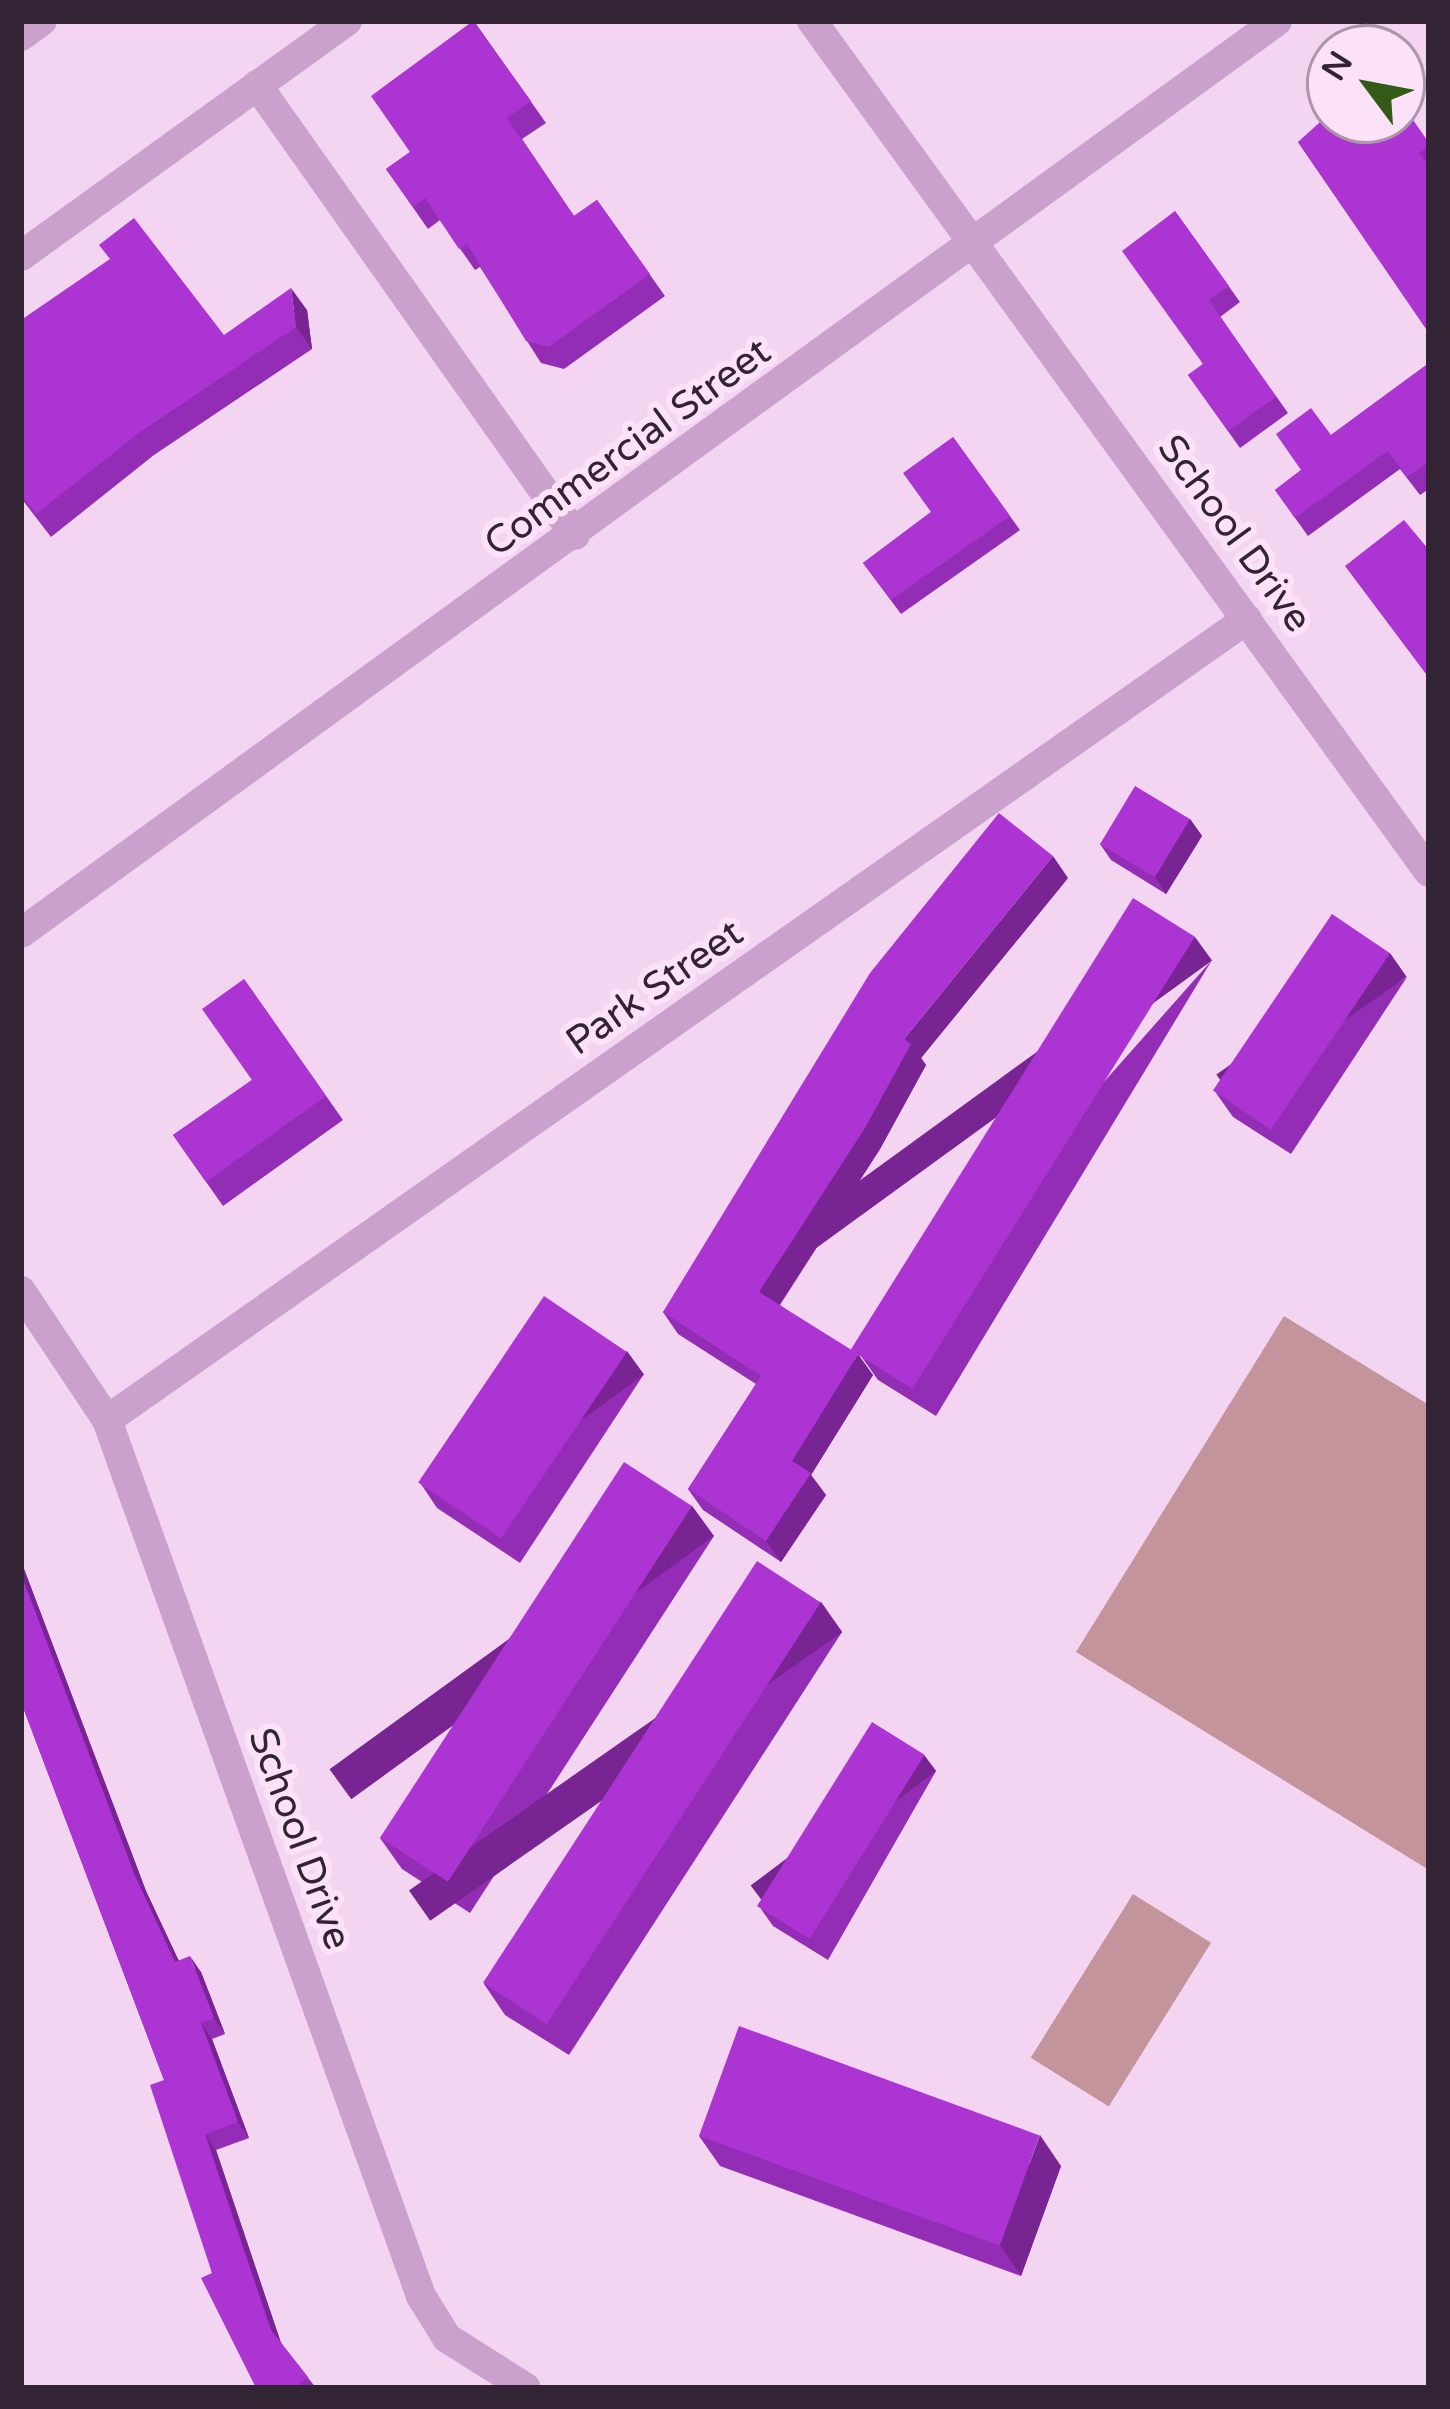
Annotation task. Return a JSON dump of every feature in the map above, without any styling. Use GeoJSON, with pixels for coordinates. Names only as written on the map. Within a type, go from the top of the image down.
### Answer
{"type":"FeatureCollection","features":[{"type":"Feature","properties":{"kind":"street"},"geometry":{"type":"LineString","coordinates":[[21,36],[42,21]]}},
{"type":"Feature","properties":{"kind":"street"},"geometry":{"type":"LineString","coordinates":[[21,256],[347,21]]}},
{"type":"Feature","properties":{"kind":"street","name":"School Drive"},"geometry":{"type":"LineString","coordinates":[[812,21],[1429,872]]}},
{"type":"Feature","properties":{"kind":"street","name":"Commercial Street"},"geometry":{"type":"LineString","coordinates":[[21,932],[575,535],[1276,21]]}},
{"type":"Feature","properties":{"kind":"street"},"geometry":{"type":"LineString","coordinates":[[257,85],[575,535]]}},
{"type":"Feature","properties":{"kind":"street","name":"Park Street"},"geometry":{"type":"LineString","coordinates":[[107,1420],[1247,619]]}},
{"type":"Feature","properties":{"kind":"street","name":"School Drive"},"geometry":{"type":"LineString","coordinates":[[21,1291],[107,1420],[421,2296],[447,2338],[526,2388]]}},
{"type":"Feature","properties":{"kind":"shaded area"},"geometry":{"type":"Polygon","coordinates":[[[1284,1316],[1429,1405],[1429,1870],[1076,1652],[1284,1316]]]}},
{"type":"Feature","properties":{"kind":"shaded area"},"geometry":{"type":"Polygon","coordinates":[[[1133,1894],[1211,1943],[1109,2106],[1031,2058],[1133,1894]]]}},
{"type":"Feature","properties":{"kind":"building"},"geometry":{"type":"Polygon","coordinates":[[[473,21],[531,101],[507,118],[574,216],[597,200],[650,274],[549,347],[526,341],[467,244],[459,249],[425,198],[413,207],[386,169],[410,152],[371,96],[473,21]]]}},
{"type":"Feature","properties":{"kind":"building"},"geometry":{"type":"Polygon","coordinates":[[[1306,135],[1306,144],[1426,144],[1426,139],[1429,143],[1419,153],[1429,166],[1429,333],[1298,142],[1306,135]]]}},
{"type":"Feature","properties":{"kind":"building"},"geometry":{"type":"Polygon","coordinates":[[[1175,211],[1229,286],[1209,300],[1276,397],[1228,431],[1188,375],[1203,364],[1122,251],[1175,211]]]}},
{"type":"Feature","properties":{"kind":"building"},"geometry":{"type":"Polygon","coordinates":[[[134,218],[224,335],[291,288],[296,327],[139,433],[36,514],[21,495],[21,320],[110,259],[99,245],[134,218]]]}},
{"type":"Feature","properties":{"kind":"building"},"geometry":{"type":"Polygon","coordinates":[[[1429,363],[1429,462],[1407,477],[1388,451],[1295,518],[1275,490],[1301,470],[1276,434],[1311,408],[1331,435],[1429,363]]]}},
{"type":"Feature","properties":{"kind":"building"},"geometry":{"type":"Polygon","coordinates":[[[953,437],[1010,516],[891,600],[863,563],[931,512],[903,473],[953,437]]]}},
{"type":"Feature","properties":{"kind":"building"},"geometry":{"type":"Polygon","coordinates":[[[1404,520],[1429,550],[1429,678],[1345,566],[1404,520]]]}},
{"type":"Feature","properties":{"kind":"building"},"geometry":{"type":"Polygon","coordinates":[[[1135,786],[1190,819],[1155,877],[1100,844],[1135,786]]]}},
{"type":"Feature","properties":{"kind":"building"},"geometry":{"type":"Polygon","coordinates":[[[999,813],[1053,856],[904,1039],[911,1044],[865,1128],[759,1292],[858,1354],[792,1461],[811,1473],[766,1541],[688,1489],[761,1376],[663,1312],[870,973],[999,813]]]}},
{"type":"Feature","properties":{"kind":"building"},"geometry":{"type":"Polygon","coordinates":[[[1133,898],[1195,937],[912,1389],[851,1350],[1133,898]]]}},
{"type":"Feature","properties":{"kind":"building"},"geometry":{"type":"Polygon","coordinates":[[[1332,914],[1390,953],[1271,1130],[1213,1091],[1332,914]]]}},
{"type":"Feature","properties":{"kind":"building"},"geometry":{"type":"Polygon","coordinates":[[[244,979],[326,1096],[206,1182],[173,1135],[252,1080],[202,1009],[244,979]]]}},
{"type":"Feature","properties":{"kind":"building"},"geometry":{"type":"Polygon","coordinates":[[[544,1296],[627,1352],[501,1538],[418,1483],[544,1296]]]}},
{"type":"Feature","properties":{"kind":"building"},"geometry":{"type":"Polygon","coordinates":[[[624,1462],[692,1506],[448,1882],[380,1838],[624,1462]]]}},
{"type":"Feature","properties":{"kind":"building"},"geometry":{"type":"Polygon","coordinates":[[[757,1561],[821,1602],[547,2024],[483,1983],[757,1561]]]}},
{"type":"Feature","properties":{"kind":"building"},"geometry":{"type":"Polygon","coordinates":[[[21,1574],[135,1876],[175,1962],[190,1956],[214,2018],[201,2023],[238,2122],[205,2134],[271,2330],[308,2377],[294,2388],[256,2388],[201,2278],[212,2273],[150,2085],[164,2080],[21,1702],[21,1574]]]}},
{"type":"Feature","properties":{"kind":"building"},"geometry":{"type":"Polygon","coordinates":[[[872,1722],[925,1755],[810,1939],[757,1906],[872,1722]]]}},
{"type":"Feature","properties":{"kind":"building"},"geometry":{"type":"Polygon","coordinates":[[[739,2026],[1040,2135],[1000,2245],[699,2136],[739,2026]]]}}]}
